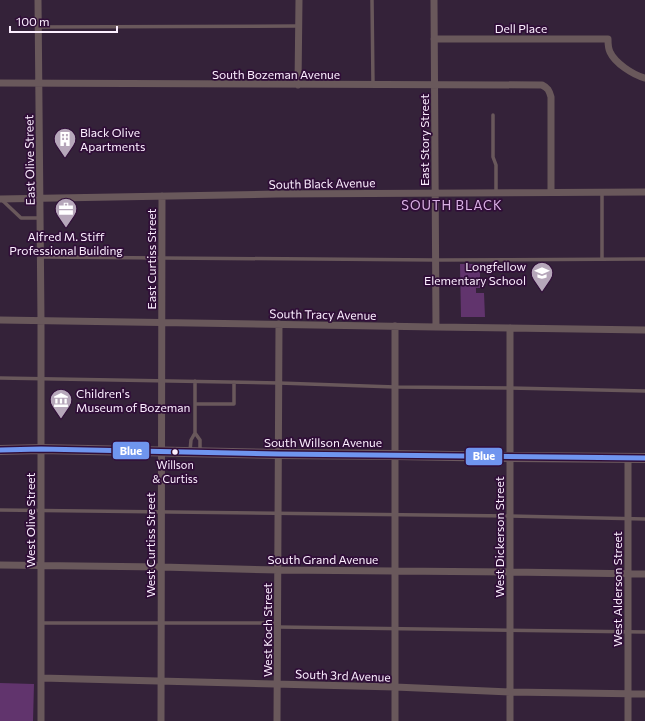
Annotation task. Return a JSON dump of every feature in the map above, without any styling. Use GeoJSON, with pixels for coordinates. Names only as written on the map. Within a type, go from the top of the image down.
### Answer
{"type":"FeatureCollection","features":[{"type":"Feature","properties":{"kind":"main road","name":"South Willson Avenue"},"geometry":{"type":"LineString","coordinates":[[0,450],[41,449],[195,453],[645,458]]}},
{"type":"Feature","properties":{"kind":"street","name":"East Olive Street"},"geometry":{"type":"LineString","coordinates":[[38,0],[41,320]]}},
{"type":"Feature","properties":{"kind":"street"},"geometry":{"type":"LineString","coordinates":[[298,85],[299,0]]}},
{"type":"Feature","properties":{"kind":"street","name":"East Story Street"},"geometry":{"type":"LineString","coordinates":[[434,0],[436,327]]}},
{"type":"Feature","properties":{"kind":"street","name":"Dell Place"},"geometry":{"type":"LineString","coordinates":[[434,39],[608,39],[610,52],[619,63],[625,68],[645,78]]}},
{"type":"Feature","properties":{"kind":"street","name":"South Bozeman Avenue"},"geometry":{"type":"LineString","coordinates":[[0,84],[542,85],[547,88],[551,97],[551,192]]}},
{"type":"Feature","properties":{"kind":"street","name":"South Black Avenue"},"geometry":{"type":"LineString","coordinates":[[1,199],[496,192],[645,192]]}},
{"type":"Feature","properties":{"kind":"street","name":"East Curtiss Street"},"geometry":{"type":"LineString","coordinates":[[162,196],[162,322]]}},
{"type":"Feature","properties":{"kind":"street","name":"South Tracy Avenue"},"geometry":{"type":"LineString","coordinates":[[0,320],[645,330]]}},
{"type":"Feature","properties":{"kind":"street","name":"West Olive Street"},"geometry":{"type":"LineString","coordinates":[[41,320],[41,721]]}},
{"type":"Feature","properties":{"kind":"street","name":"West Curtiss Street"},"geometry":{"type":"LineString","coordinates":[[161,721],[162,322]]}},
{"type":"Feature","properties":{"kind":"street","name":"West Koch Street"},"geometry":{"type":"LineString","coordinates":[[277,721],[279,324]]}},
{"type":"Feature","properties":{"kind":"street"},"geometry":{"type":"LineString","coordinates":[[395,326],[395,721]]}},
{"type":"Feature","properties":{"kind":"street","name":"West Dickerson Street"},"geometry":{"type":"LineString","coordinates":[[510,328],[510,721]]}},
{"type":"Feature","properties":{"kind":"street","name":"West Alderson Street"},"geometry":{"type":"LineString","coordinates":[[628,457],[628,721]]}},
{"type":"Feature","properties":{"kind":"street","name":"South Grand Avenue"},"geometry":{"type":"LineString","coordinates":[[0,565],[645,574]]}},
{"type":"Feature","properties":{"kind":"street","name":"South 3rd Avenue"},"geometry":{"type":"LineString","coordinates":[[41,678],[395,687],[510,692],[645,694]]}},
{"type":"Feature","properties":{"kind":"lane"},"geometry":{"type":"LineString","coordinates":[[372,0],[373,85]]}},
{"type":"Feature","properties":{"kind":"lane"},"geometry":{"type":"LineString","coordinates":[[38,27],[298,26]]}},
{"type":"Feature","properties":{"kind":"lane"},"geometry":{"type":"LineString","coordinates":[[493,115],[493,157],[496,165],[496,192]]}},
{"type":"Feature","properties":{"kind":"lane"},"geometry":{"type":"LineString","coordinates":[[602,192],[602,259]]}},
{"type":"Feature","properties":{"kind":"lane"},"geometry":{"type":"LineString","coordinates":[[1,199],[22,218],[40,218]]}},
{"type":"Feature","properties":{"kind":"lane"},"geometry":{"type":"LineString","coordinates":[[41,257],[436,260],[645,259]]}},
{"type":"Feature","properties":{"kind":"lane"},"geometry":{"type":"LineString","coordinates":[[0,378],[645,391]]}},
{"type":"Feature","properties":{"kind":"lane"},"geometry":{"type":"LineString","coordinates":[[195,381],[195,433],[190,440],[195,453]]}},
{"type":"Feature","properties":{"kind":"lane"},"geometry":{"type":"LineString","coordinates":[[195,404],[234,404],[234,382]]}},
{"type":"Feature","properties":{"kind":"lane"},"geometry":{"type":"LineString","coordinates":[[195,433],[200,440],[195,453]]}},
{"type":"Feature","properties":{"kind":"lane"},"geometry":{"type":"LineString","coordinates":[[0,510],[645,518]]}},
{"type":"Feature","properties":{"kind":"lane"},"geometry":{"type":"LineString","coordinates":[[41,623],[278,625],[395,629],[645,632]]}},
{"type":"Feature","properties":{"kind":"shaded area"},"geometry":{"type":"Polygon","coordinates":[[[460,264],[480,264],[480,288],[476,288],[476,293],[484,293],[485,317],[461,317],[460,264]]]}},
{"type":"Feature","properties":{"kind":"shaded area"},"geometry":{"type":"Polygon","coordinates":[[[0,683],[34,684],[33,721],[0,721],[0,683]]]}},
{"type":"Feature","properties":{"kind":"transit line","name":"Blue"},"geometry":{"type":"LineString","coordinates":[[0,450],[41,449],[279,454],[645,458]]}},
{"type":"Feature","properties":{"kind":"place","name":"Black Olive Apartments"},"geometry":{"type":"Point","coordinates":[65,158]}},
{"type":"Feature","properties":{"kind":"place","name":"Alfred M. Stiff Professional Building"},"geometry":{"type":"Point","coordinates":[66,228]}},
{"type":"Feature","properties":{"kind":"place","name":"Longfellow Elementary School"},"geometry":{"type":"Point","coordinates":[542,292]}},
{"type":"Feature","properties":{"kind":"place","name":"Children's Museum of Bozeman"},"geometry":{"type":"Point","coordinates":[61,420]}},
{"type":"Feature","properties":{"kind":"place","name":"Willson & Curtiss"},"geometry":{"type":"Point","coordinates":[175,452]}},
{"type":"Feature","properties":{"kind":"district","name":"SOUTH BLACK"},"geometry":{"type":"Point","coordinates":[452,205]}}]}
